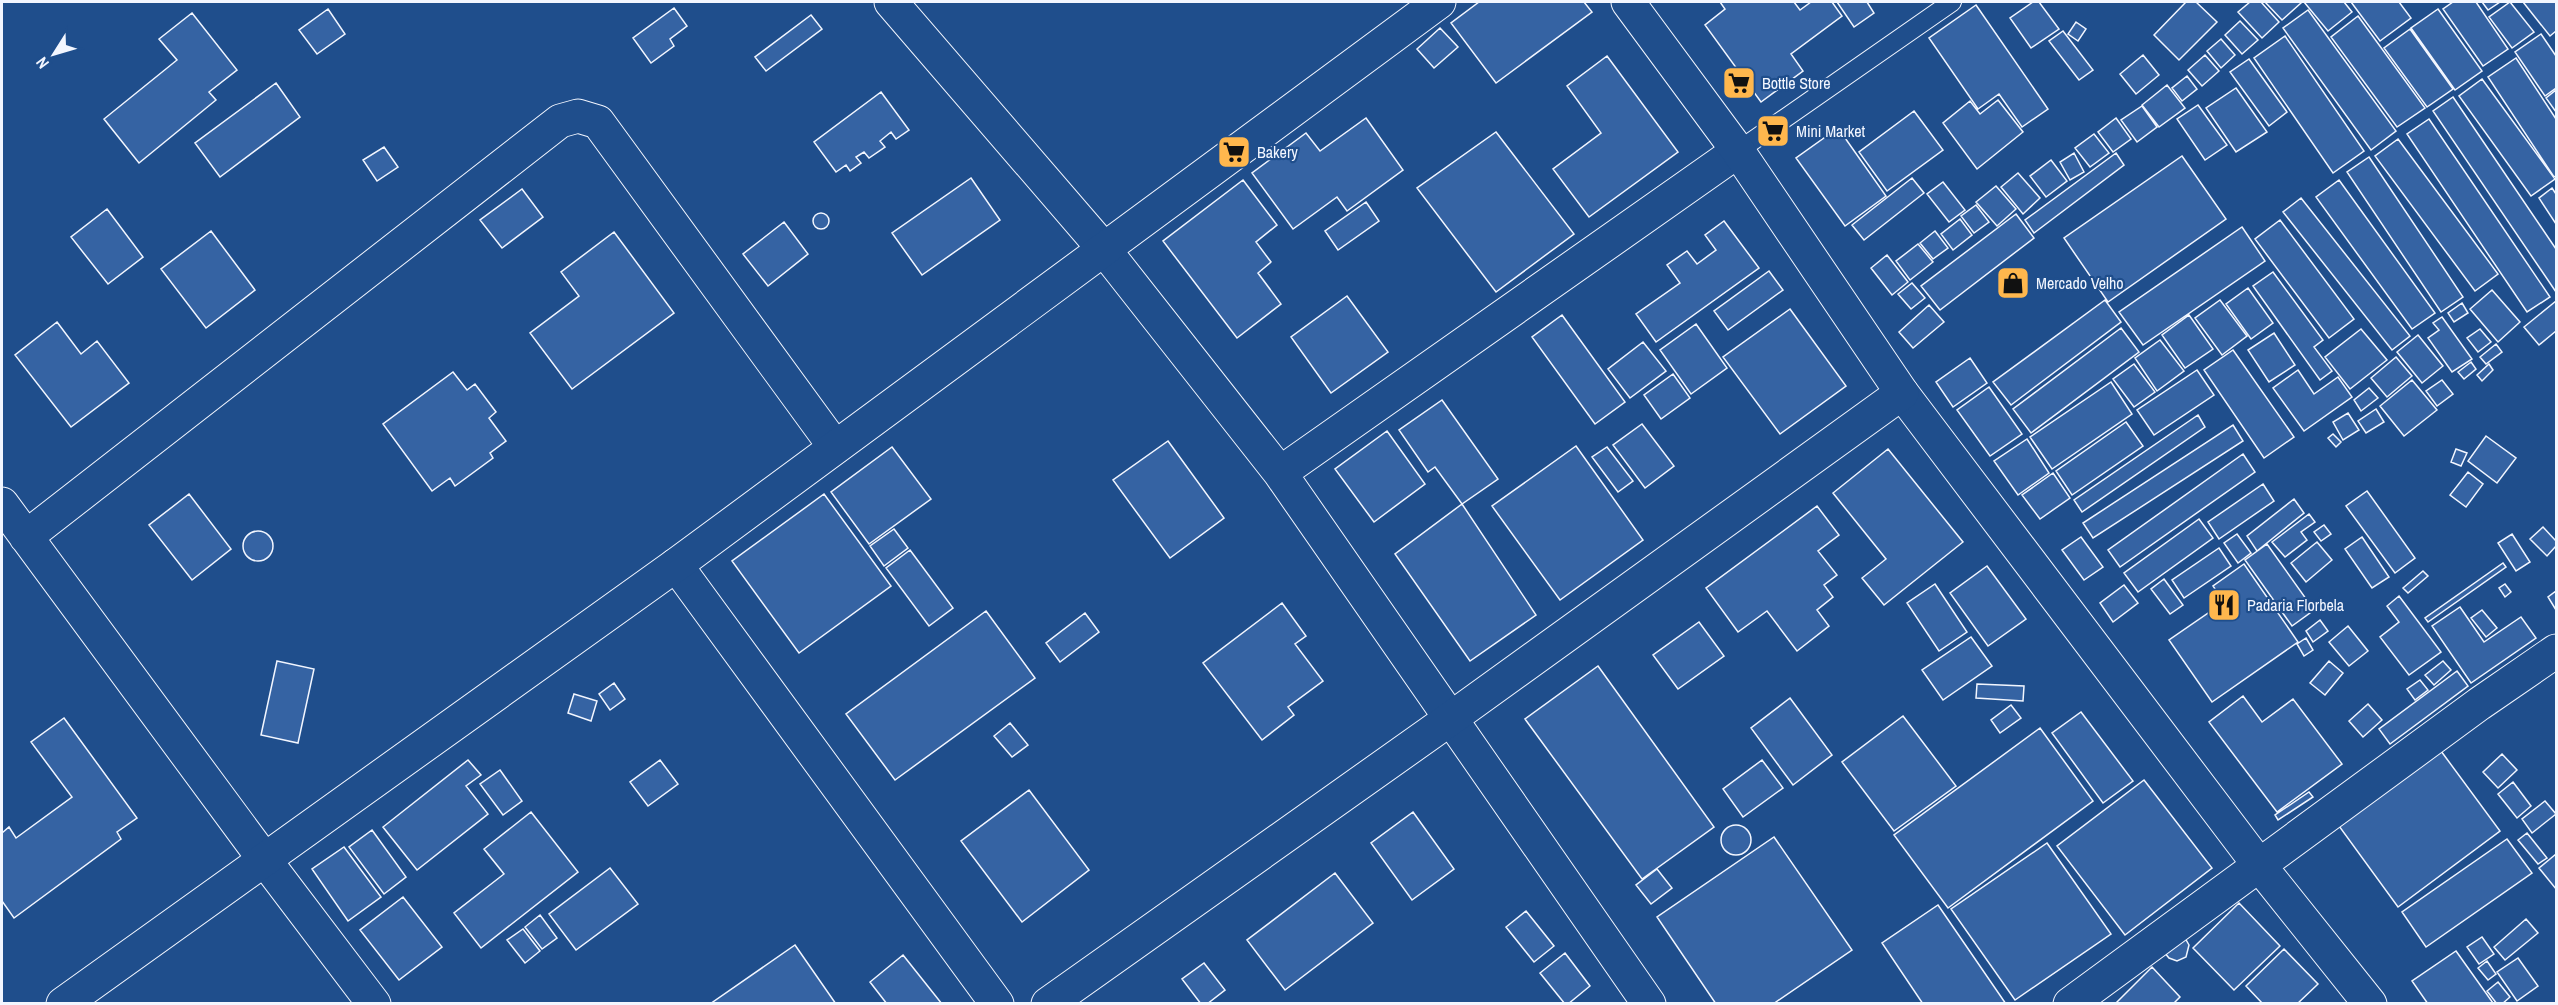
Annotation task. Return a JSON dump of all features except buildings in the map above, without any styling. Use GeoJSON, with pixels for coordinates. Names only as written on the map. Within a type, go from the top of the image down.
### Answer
{"type":"FeatureCollection","features":[{"type":"Feature","properties":{"kind":"street"},"geometry":{"type":"LineString","coordinates":[[891,2],[1103,248],[1280,473],[1650,1004]]}},
{"type":"Feature","properties":{"kind":"street"},"geometry":{"type":"LineString","coordinates":[[63,1004],[676,565],[1439,2]]}},
{"type":"Feature","properties":{"kind":"street"},"geometry":{"type":"LineString","coordinates":[[1628,2],[1738,152],[1902,393],[2259,865],[2370,1004]]}},
{"type":"Feature","properties":{"kind":"street"},"geometry":{"type":"LineString","coordinates":[[26,537],[560,121],[578,117],[598,122],[835,447]]}},
{"type":"Feature","properties":{"kind":"street"},"geometry":{"type":"LineString","coordinates":[[1280,473],[1738,152]]}},
{"type":"Feature","properties":{"kind":"street"},"geometry":{"type":"LineString","coordinates":[[1048,1004],[1450,719],[1902,393]]}},
{"type":"Feature","properties":{"kind":"street"},"geometry":{"type":"LineString","coordinates":[[2,504],[374,1004]]}},
{"type":"Feature","properties":{"kind":"street"},"geometry":{"type":"LineString","coordinates":[[676,565],[997,1004]]}},
{"type":"Feature","properties":{"kind":"street"},"geometry":{"type":"LineString","coordinates":[[2070,1004],[2479,704],[2556,651]]}},
{"type":"Feature","properties":{"kind":"lane"},"geometry":{"type":"LineString","coordinates":[[1738,152],[1952,2]]}},
{"type":"Feature","properties":{"kind":"place","name":"Bottle Store"},"geometry":{"type":"Point","coordinates":[1739,83]}},
{"type":"Feature","properties":{"kind":"place","name":"Mini Market"},"geometry":{"type":"Point","coordinates":[1773,131]}},
{"type":"Feature","properties":{"kind":"place","name":"Bakery"},"geometry":{"type":"Point","coordinates":[1234,152]}},
{"type":"Feature","properties":{"kind":"place","name":"Mercado Velho"},"geometry":{"type":"Point","coordinates":[2013,283]}},
{"type":"Feature","properties":{"kind":"place","name":"Padaria Florbela"},"geometry":{"type":"Point","coordinates":[2224,605]}}]}
